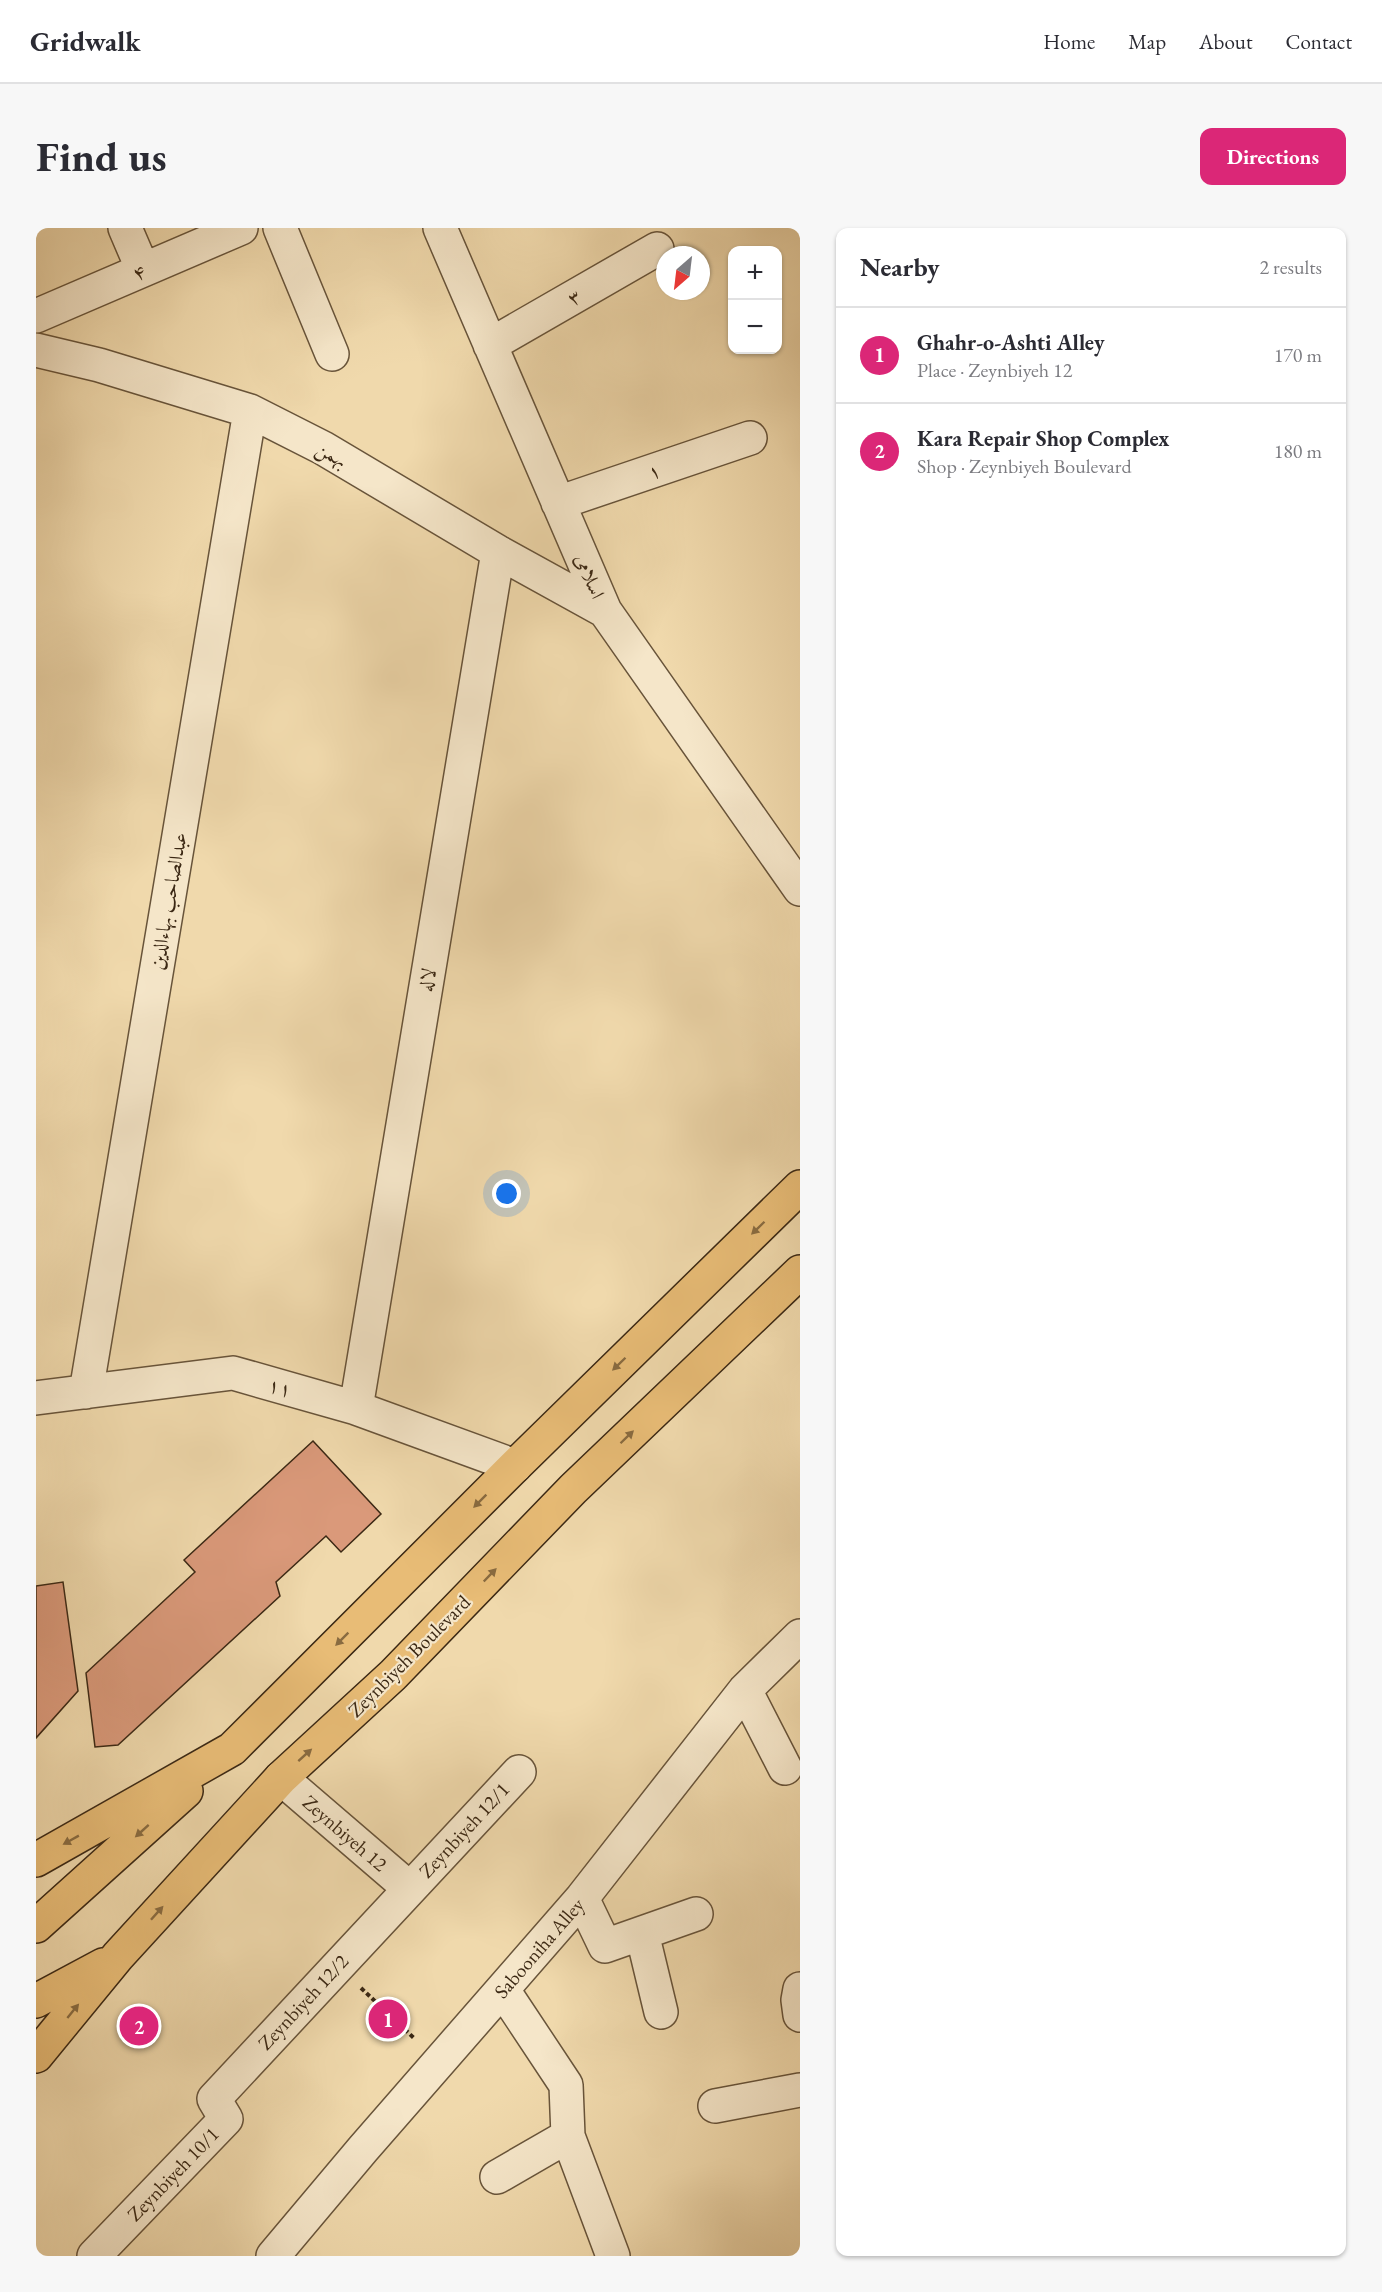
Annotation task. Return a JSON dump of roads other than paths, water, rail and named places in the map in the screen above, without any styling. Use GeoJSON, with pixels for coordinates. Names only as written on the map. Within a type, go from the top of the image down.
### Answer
{"type":"FeatureCollection","features":[{"type":"Feature","properties":{"kind":"main road"},"geometry":{"type":"LineString","coordinates":[[36,1926],[232,1749],[515,1466],[800,1187]]}},
{"type":"Feature","properties":{"kind":"main road","name":"Zeynbiyeh Boulevard"},"geometry":{"type":"LineString","coordinates":[[36,2056],[118,1956],[281,1778],[393,1675],[573,1489],[800,1272]]}},
{"type":"Feature","properties":{"kind":"main road"},"geometry":{"type":"LineString","coordinates":[[36,1860],[232,1749]]}},
{"type":"Feature","properties":{"kind":"main road"},"geometry":{"type":"LineString","coordinates":[[36,2001],[118,1956]]}},
{"type":"Feature","properties":{"kind":"street"},"geometry":{"type":"LineString","coordinates":[[125,228],[143,270]]}},
{"type":"Feature","properties":{"kind":"street","name":"۴"},"geometry":{"type":"LineString","coordinates":[[36,316],[241,228]]}},
{"type":"Feature","properties":{"kind":"street"},"geometry":{"type":"LineString","coordinates":[[280,228],[332,354]]}},
{"type":"Feature","properties":{"kind":"street","name":"اسلامی"},"geometry":{"type":"LineString","coordinates":[[440,228],[605,610],[800,889]]}},
{"type":"Feature","properties":{"kind":"street","name":"۳"},"geometry":{"type":"LineString","coordinates":[[490,345],[656,250]]}},
{"type":"Feature","properties":{"kind":"street","name":"بهمن"},"geometry":{"type":"LineString","coordinates":[[36,350],[99,365],[250,411],[322,448],[498,552],[605,610]]}},
{"type":"Feature","properties":{"kind":"street","name":"عبدالصاحب بهاءالدین"},"geometry":{"type":"LineString","coordinates":[[86,1392],[250,411]]}},
{"type":"Feature","properties":{"kind":"street","name":"۱"},"geometry":{"type":"LineString","coordinates":[[558,503],[750,438]]}},
{"type":"Feature","properties":{"kind":"street","name":"لاله"},"geometry":{"type":"LineString","coordinates":[[356,1408],[498,552]]}},
{"type":"Feature","properties":{"kind":"street","name":"۱۱"},"geometry":{"type":"LineString","coordinates":[[36,1398],[233,1373],[356,1408],[515,1466]]}},
{"type":"Feature","properties":{"kind":"street","name":"Sabooniha Alley"},"geometry":{"type":"LineString","coordinates":[[273,2256],[582,1898],[745,1690],[800,1635]]}},
{"type":"Feature","properties":{"kind":"street"},"geometry":{"type":"LineString","coordinates":[[745,1690],[785,1768]]}},
{"type":"Feature","properties":{"kind":"street","name":"Zeynbiyeh 12/1"},"geometry":{"type":"LineString","coordinates":[[409,1888],[519,1772]]}},
{"type":"Feature","properties":{"kind":"street","name":"Zeynbiyeh 12"},"geometry":{"type":"LineString","coordinates":[[281,1778],[409,1888]]}},
{"type":"Feature","properties":{"kind":"street","name":"Zeynbiyeh 12/2"},"geometry":{"type":"LineString","coordinates":[[226,2119],[214,2099],[409,1888]]}},
{"type":"Feature","properties":{"kind":"street"},"geometry":{"type":"LineString","coordinates":[[582,1898],[605,1946],[696,1914]]}},
{"type":"Feature","properties":{"kind":"street"},"geometry":{"type":"LineString","coordinates":[[642,1933],[661,2012]]}},
{"type":"Feature","properties":{"kind":"street"},"geometry":{"type":"LineString","coordinates":[[503,1990],[566,2085],[568,2136],[613,2256]]}},
{"type":"Feature","properties":{"kind":"street"},"geometry":{"type":"LineString","coordinates":[[715,2106],[800,2091]]}},
{"type":"Feature","properties":{"kind":"street","name":"Zeynbiyeh 10/1"},"geometry":{"type":"LineString","coordinates":[[94,2256],[226,2119]]}},
{"type":"Feature","properties":{"kind":"street"},"geometry":{"type":"LineString","coordinates":[[497,2177],[568,2136]]}},
{"type":"Feature","properties":{"kind":"place","name":"Ghahr-o-Ashti Alley"},"geometry":{"type":"Point","coordinates":[388,2019]}},
{"type":"Feature","properties":{"kind":"place","name":"Kara Repair Shop Complex"},"geometry":{"type":"Point","coordinates":[139,2026]}}]}
